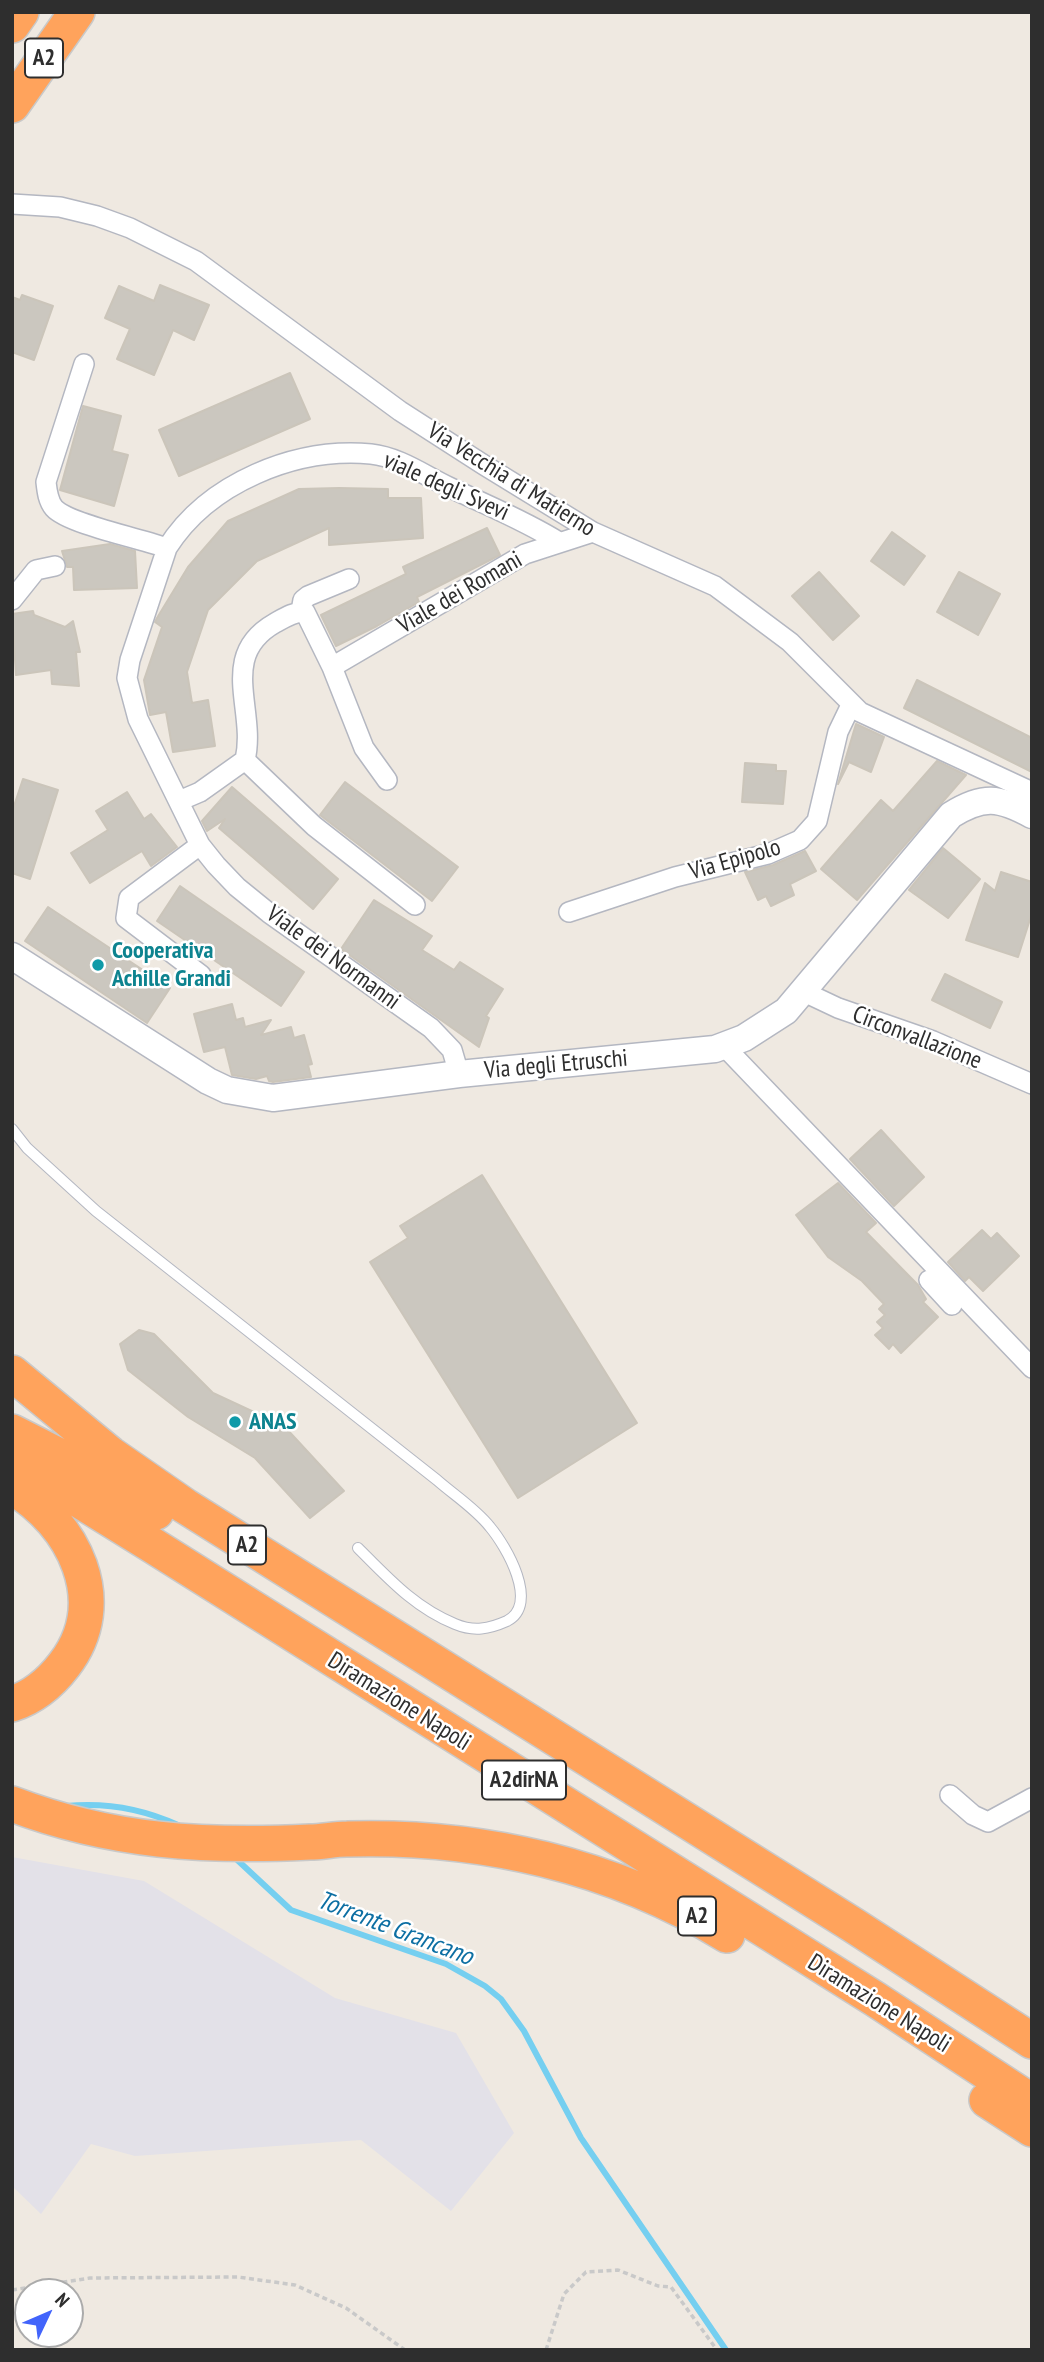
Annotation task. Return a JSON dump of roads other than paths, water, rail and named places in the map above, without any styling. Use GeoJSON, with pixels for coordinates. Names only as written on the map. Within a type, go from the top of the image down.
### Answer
{"type":"FeatureCollection","features":[{"type":"Feature","properties":{"kind":"highway","name":"A2"},"geometry":{"type":"LineString","coordinates":[[12,25],[21,12]]}},
{"type":"Feature","properties":{"kind":"highway"},"geometry":{"type":"LineString","coordinates":[[12,66],[49,12]]}},
{"type":"Feature","properties":{"kind":"highway","name":"A2"},"geometry":{"type":"LineString","coordinates":[[12,105],[77,12]]}},
{"type":"Feature","properties":{"kind":"highway","name":"A2"},"geometry":{"type":"LineString","coordinates":[[12,1373],[110,1454],[185,1506],[841,1918],[1032,2042]]}},
{"type":"Feature","properties":{"kind":"highway","name":"Diramazione Napoli"},"geometry":{"type":"LineString","coordinates":[[12,1432],[81,1466],[170,1520],[1032,2060]]}},
{"type":"Feature","properties":{"kind":"highway","name":"Diramazione Napoli"},"geometry":{"type":"LineString","coordinates":[[12,1464],[68,1493],[152,1545],[886,2006],[1032,2102]]}},
{"type":"Feature","properties":{"kind":"highway"},"geometry":{"type":"LineString","coordinates":[[12,1487],[47,1514],[71,1541],[82,1574],[87,1613],[79,1643],[57,1674],[41,1688],[12,1704]]}},
{"type":"Feature","properties":{"kind":"highway","name":"A2"},"geometry":{"type":"LineString","coordinates":[[12,1804],[103,1832],[163,1842],[312,1842],[346,1839],[466,1844],[533,1855],[629,1884],[697,1916],[1032,2129]]}},
{"type":"Feature","properties":{"kind":"main road"},"geometry":{"type":"LineString","coordinates":[[998,789],[1007,802],[1032,815]]}},
{"type":"Feature","properties":{"kind":"main road","name":"Via degli Etruschi"},"geometry":{"type":"LineString","coordinates":[[12,957],[208,1081],[227,1090],[273,1098],[459,1074],[720,1047],[769,1024],[786,1011],[951,816],[998,789]]}},
{"type":"Feature","properties":{"kind":"street","name":"Via Vecchia di Matierno"},"geometry":{"type":"LineString","coordinates":[[12,204],[60,207],[97,216],[141,233],[196,261],[400,411],[593,532],[715,586],[790,642],[860,712],[998,789],[1032,792]]}},
{"type":"Feature","properties":{"kind":"street"},"geometry":{"type":"LineString","coordinates":[[84,364],[46,482],[50,502],[55,510],[72,519],[167,548]]}},
{"type":"Feature","properties":{"kind":"street","name":"viale degli Svevi"},"geometry":{"type":"LineString","coordinates":[[179,801],[138,719],[127,678],[142,617],[167,548],[191,517],[233,485],[285,464],[324,455],[372,454],[407,465],[559,542]]}},
{"type":"Feature","properties":{"kind":"street","name":"Viale dei Romani"},"geometry":{"type":"LineString","coordinates":[[332,667],[525,554],[593,532]]}},
{"type":"Feature","properties":{"kind":"street"},"geometry":{"type":"LineString","coordinates":[[12,600],[36,570],[55,566]]}},
{"type":"Feature","properties":{"kind":"street"},"geometry":{"type":"LineString","coordinates":[[302,611],[303,600],[308,596],[349,579]]}},
{"type":"Feature","properties":{"kind":"street"},"geometry":{"type":"LineString","coordinates":[[302,611],[310,619],[332,667],[364,748],[387,780]]}},
{"type":"Feature","properties":{"kind":"street"},"geometry":{"type":"LineString","coordinates":[[179,801],[200,792],[245,760],[249,728],[242,685],[245,657],[261,633],[273,624],[302,611]]}},
{"type":"Feature","properties":{"kind":"street","name":"Via Epipolo"},"geometry":{"type":"LineString","coordinates":[[569,912],[675,877],[768,854],[800,840],[817,821],[838,732],[851,705]]}},
{"type":"Feature","properties":{"kind":"street"},"geometry":{"type":"LineString","coordinates":[[245,760],[314,826],[415,905]]}},
{"type":"Feature","properties":{"kind":"street","name":"Viale dei Normanni"},"geometry":{"type":"LineString","coordinates":[[179,801],[200,845],[237,887],[431,1028],[452,1050],[459,1074]]}},
{"type":"Feature","properties":{"kind":"street"},"geometry":{"type":"LineString","coordinates":[[200,845],[129,898],[126,918],[201,975]]}},
{"type":"Feature","properties":{"kind":"street","name":"Circonvallazione"},"geometry":{"type":"LineString","coordinates":[[802,991],[838,1008],[933,1041],[1032,1084]]}},
{"type":"Feature","properties":{"kind":"street"},"geometry":{"type":"LineString","coordinates":[[720,1047],[952,1304]]}},
{"type":"Feature","properties":{"kind":"street"},"geometry":{"type":"LineString","coordinates":[[720,1047],[1032,1368]]}},
{"type":"Feature","properties":{"kind":"street"},"geometry":{"type":"LineString","coordinates":[[950,1796],[973,1815],[988,1822],[1032,1798]]}},
{"type":"Feature","properties":{"kind":"lane"},"geometry":{"type":"LineString","coordinates":[[12,1129],[27,1148],[96,1212],[437,1480],[490,1527],[520,1581],[519,1608],[513,1618],[492,1628],[475,1630],[457,1625],[429,1612],[399,1590],[358,1548]]}},
{"type":"Feature","properties":{"kind":"waterway","name":"Torrente Grancano"},"geometry":{"type":"LineString","coordinates":[[66,1806],[123,1808],[151,1814],[178,1825]]}},
{"type":"Feature","properties":{"kind":"waterway","name":"Torrente Grancano"},"geometry":{"type":"LineString","coordinates":[[233,1856],[291,1910],[446,1964],[485,1986],[501,1999],[524,2031],[581,2138],[726,2350]]}},
{"type":"Feature","properties":{"kind":"place","name":"Cooperativa Achille Grandi"},"geometry":{"type":"Point","coordinates":[98,965]}},
{"type":"Feature","properties":{"kind":"place","name":"ANAS"},"geometry":{"type":"Point","coordinates":[235,1422]}}]}
